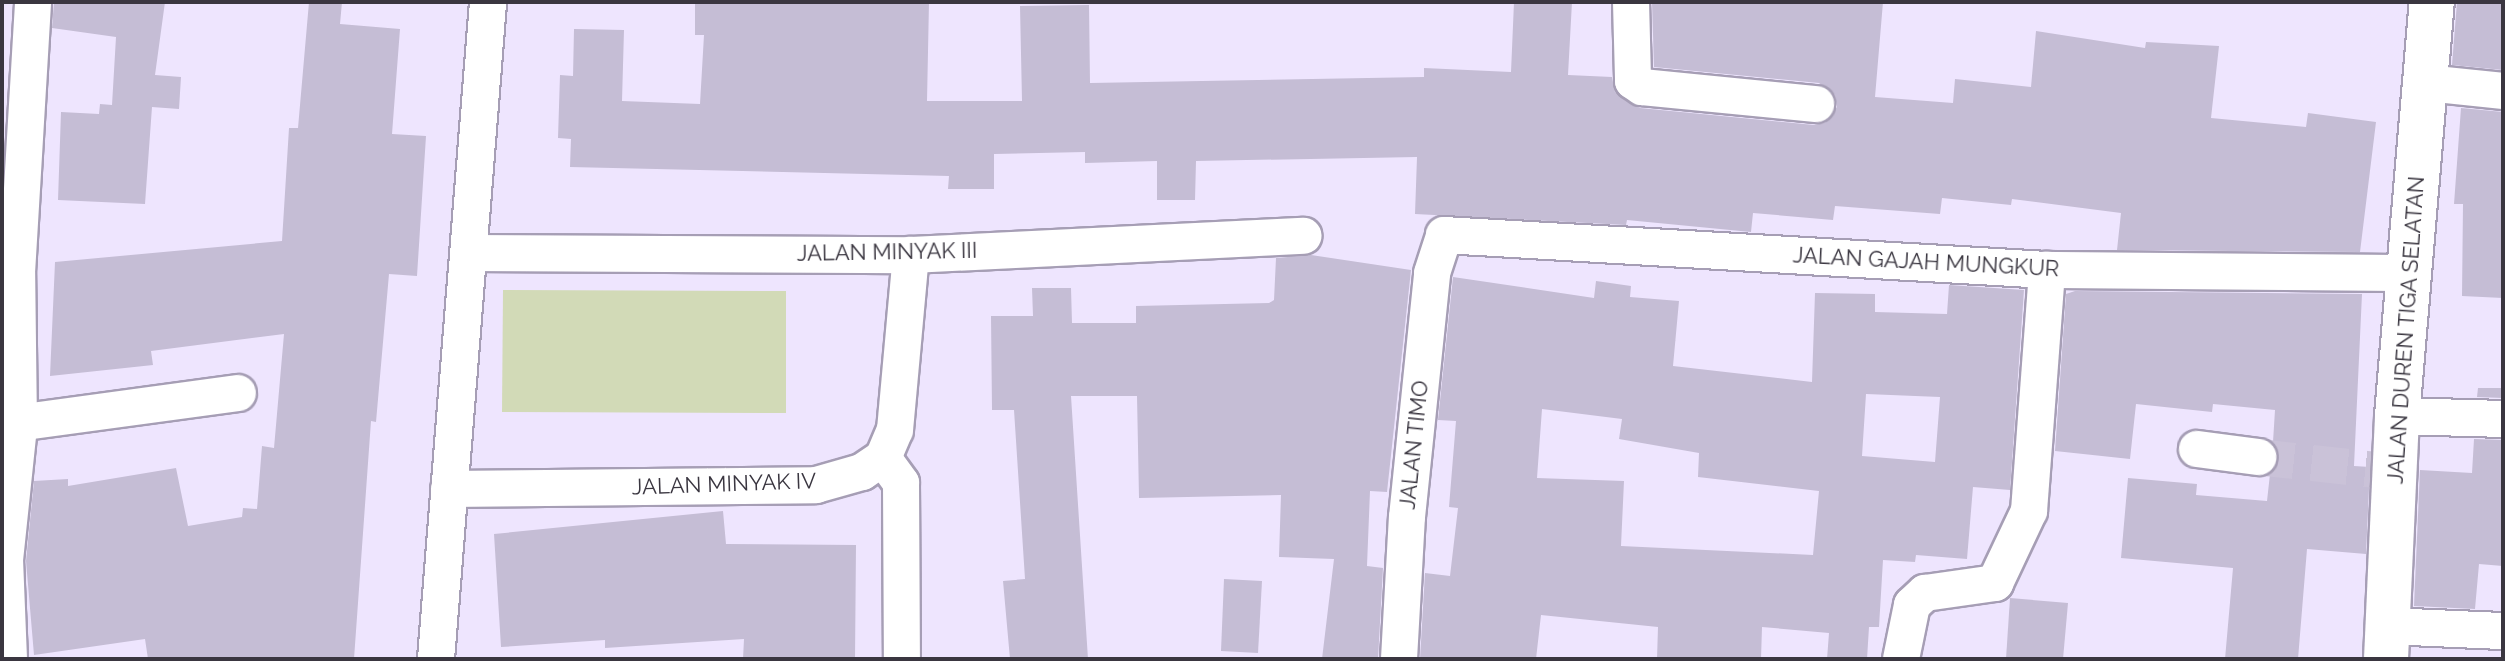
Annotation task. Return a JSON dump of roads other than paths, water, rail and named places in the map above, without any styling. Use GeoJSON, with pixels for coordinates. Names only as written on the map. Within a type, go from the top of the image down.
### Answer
{"type":"FeatureCollection","features":[{"type":"Feature","properties":{"kind":"street"},"geometry":{"type":"LineString","coordinates":[[9,659],[5,560],[33,2]]}},
{"type":"Feature","properties":{"kind":"street"},"geometry":{"type":"LineString","coordinates":[[436,659],[488,2]]}},
{"type":"Feature","properties":{"kind":"street"},"geometry":{"type":"LineString","coordinates":[[1631,2],[1633,81],[1642,87],[1816,104]]}},
{"type":"Feature","properties":{"kind":"street","name":"JALAN DUREN TIGA SELATAN"},"geometry":{"type":"LineString","coordinates":[[2386,643],[2384,472],[2397,416],[2432,2]]}},
{"type":"Feature","properties":{"kind":"street"},"geometry":{"type":"LineString","coordinates":[[2426,83],[2503,91]]}},
{"type":"Feature","properties":{"kind":"street","name":"JALAN GAJAH MUNGKUR"},"geometry":{"type":"LineString","coordinates":[[1444,235],[2047,270],[2409,273]]}},
{"type":"Feature","properties":{"kind":"street","name":"JALAN TIMO"},"geometry":{"type":"LineString","coordinates":[[1399,659],[1407,517],[1432,273],[1444,235]]}},
{"type":"Feature","properties":{"kind":"street","name":"JALAN MINYAK III"},"geometry":{"type":"LineString","coordinates":[[469,253],[911,255],[1304,236]]}},
{"type":"Feature","properties":{"kind":"street"},"geometry":{"type":"LineString","coordinates":[[902,659],[901,483],[883,458],[895,430],[911,255]]}},
{"type":"Feature","properties":{"kind":"street"},"geometry":{"type":"LineString","coordinates":[[1901,659],[1912,605],[1925,593],[1995,583],[2029,511],[2047,270]]}},
{"type":"Feature","properties":{"kind":"street"},"geometry":{"type":"LineString","coordinates":[[10,426],[238,393]]}},
{"type":"Feature","properties":{"kind":"street"},"geometry":{"type":"LineString","coordinates":[[2397,416],[2503,419]]}},
{"type":"Feature","properties":{"kind":"street"},"geometry":{"type":"LineString","coordinates":[[2197,449],[2258,457]]}},
{"type":"Feature","properties":{"kind":"street","name":"JALAN MINYAK IV"},"geometry":{"type":"LineString","coordinates":[[449,489],[816,485],[862,472],[883,458]]}},
{"type":"Feature","properties":{"kind":"street"},"geometry":{"type":"LineString","coordinates":[[2386,643],[2503,631]]}},
{"type":"Feature","properties":{"kind":"tunnel"},"geometry":{"type":"LineString","coordinates":[[2258,457],[2375,470]]}}]}
